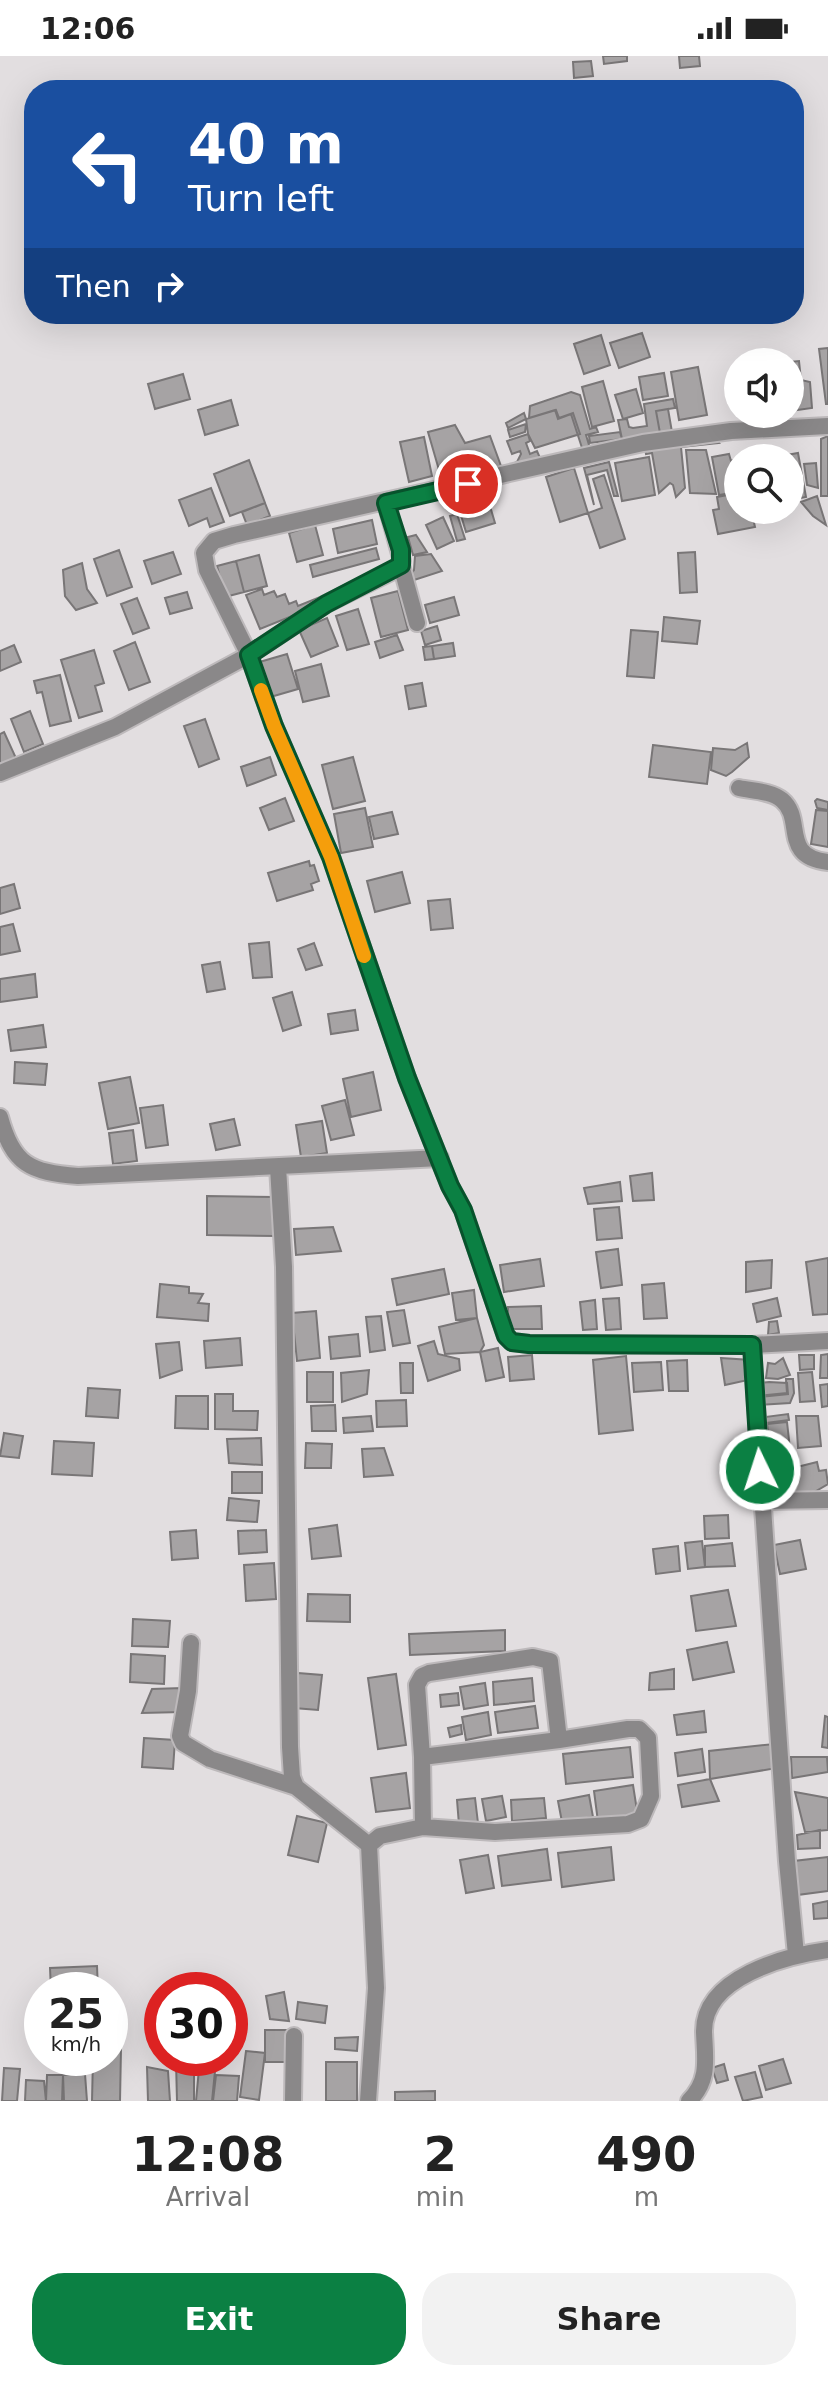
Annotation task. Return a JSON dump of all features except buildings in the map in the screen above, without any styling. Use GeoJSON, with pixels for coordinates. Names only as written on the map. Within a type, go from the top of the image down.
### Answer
{"type":"FeatureCollection","features":[{"type":"Feature","properties":{"kind":"street"},"geometry":{"type":"LineString","coordinates":[[828,426],[731,431],[643,443],[234,535],[214,541],[204,553],[204,562],[249,655],[274,726],[331,857],[402,1065],[479,1251],[500,1326],[512,1342],[752,1345],[828,1341]]}},
{"type":"Feature","properties":{"kind":"street"},"geometry":{"type":"LineString","coordinates":[[386,503],[401,550],[401,565],[417,623]]}},
{"type":"Feature","properties":{"kind":"street"},"geometry":{"type":"LineString","coordinates":[[0,773],[115,727],[249,655],[326,604],[401,565]]}},
{"type":"Feature","properties":{"kind":"street"},"geometry":{"type":"LineString","coordinates":[[739,788],[779,797],[787,804],[804,855],[828,862]]}},
{"type":"Feature","properties":{"kind":"street"},"geometry":{"type":"LineString","coordinates":[[0,1117],[5,1135],[18,1157],[35,1170],[52,1174],[78,1176],[440,1158]]}},
{"type":"Feature","properties":{"kind":"street"},"geometry":{"type":"LineString","coordinates":[[278,1167],[284,1267],[290,1747],[292,1777],[296,1787]]}},
{"type":"Feature","properties":{"kind":"street"},"geometry":{"type":"LineString","coordinates":[[752,1345],[796,1955]]}},
{"type":"Feature","properties":{"kind":"street"},"geometry":{"type":"LineString","coordinates":[[762,1501],[828,1500]]}},
{"type":"Feature","properties":{"kind":"street"},"geometry":{"type":"LineString","coordinates":[[191,1643],[188,1691],[180,1736],[183,1743],[210,1759],[296,1787],[369,1845],[376,1988],[368,2101]]}},
{"type":"Feature","properties":{"kind":"street"},"geometry":{"type":"LineString","coordinates":[[423,1827],[417,1685],[422,1676],[533,1657],[550,1661],[559,1740]]}},
{"type":"Feature","properties":{"kind":"street"},"geometry":{"type":"LineString","coordinates":[[369,1845],[380,1836],[423,1827],[495,1832],[628,1824],[641,1819],[651,1796],[648,1738],[639,1729],[422,1757]]}},
{"type":"Feature","properties":{"kind":"street"},"geometry":{"type":"LineString","coordinates":[[689,2101],[698,2092],[706,2074],[704,2031],[709,2009],[738,1980],[757,1968],[796,1955],[828,1950]]}},
{"type":"Feature","properties":{"kind":"street"},"geometry":{"type":"LineString","coordinates":[[293,2101],[294,2036]]}},
{"type":"Feature","properties":{"kind":"slow traffic"},"geometry":{"type":"LineString","coordinates":[[261,690],[331,857],[364,956]]}},
{"type":"Feature","properties":{"kind":"route"},"geometry":{"type":"LineString","coordinates":[[468,484],[386,503],[401,550],[401,565],[326,604],[249,655],[274,726],[331,857],[413,1095],[479,1251],[500,1326],[506,1336],[512,1342],[529,1344],[752,1345],[760,1470]]}}]}
